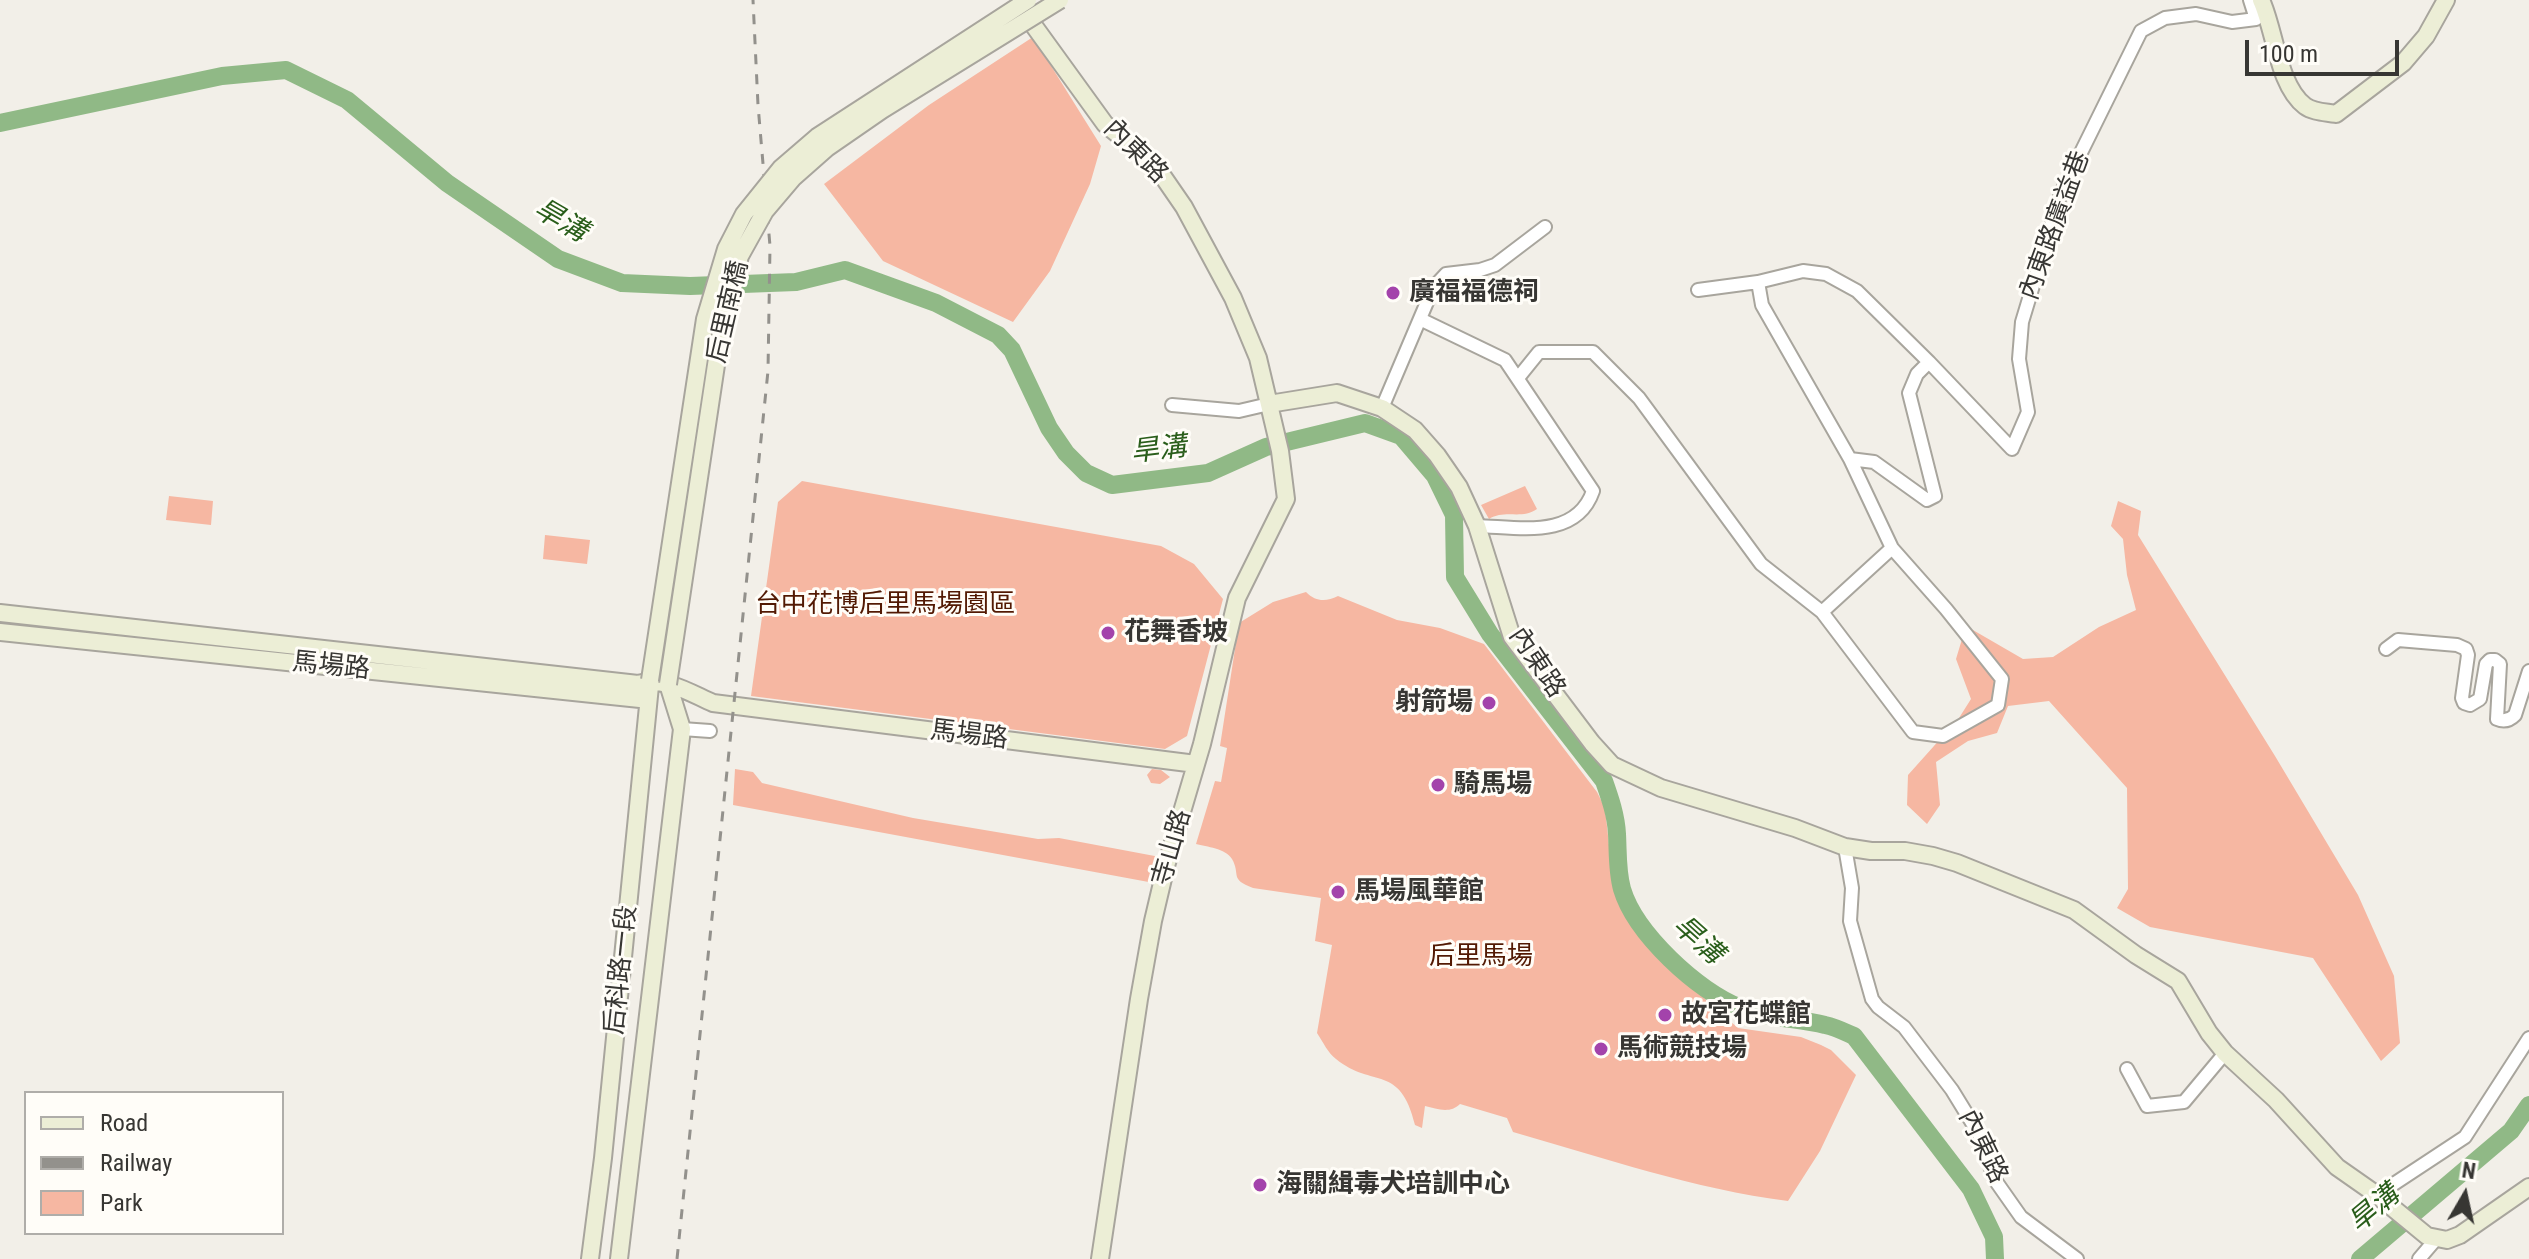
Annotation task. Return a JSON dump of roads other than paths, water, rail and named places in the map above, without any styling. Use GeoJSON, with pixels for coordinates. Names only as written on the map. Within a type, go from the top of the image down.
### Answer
{"type":"FeatureCollection","features":[{"type":"Feature","properties":{"kind":"street","name":"內東路"},"geometry":{"type":"LineString","coordinates":[[1016,0],[1105,124],[1141,153],[1164,178],[1184,207],[1246,327],[1258,358],[1280,451]]}},
{"type":"Feature","properties":{"kind":"street","name":"后里南橋"},"geometry":{"type":"LineString","coordinates":[[650,680],[705,319],[726,249],[744,214],[781,168],[817,137],[1028,0]]}},
{"type":"Feature","properties":{"kind":"street","name":"后里南橋"},"geometry":{"type":"LineString","coordinates":[[668,684],[722,325],[740,256],[765,211],[793,178],[827,148],[882,110],[1060,0]]}},
{"type":"Feature","properties":{"kind":"street","name":"內東路廣益巷"},"geometry":{"type":"LineString","coordinates":[[1698,290],[1758,282],[1803,271],[1826,274],[1857,291],[2012,449],[2028,412],[2019,359],[2022,322],[2061,193],[2141,31],[2165,18],[2196,14],[2232,22],[2256,19],[2250,0]]}},
{"type":"Feature","properties":{"kind":"street"},"geometry":{"type":"LineString","coordinates":[[2261,0],[2269,17],[2288,87],[2303,105],[2336,114],[2403,63],[2426,36],[2446,0]]}},
{"type":"Feature","properties":{"kind":"street"},"geometry":{"type":"LineString","coordinates":[[1382,408],[1433,288],[1446,274],[1495,265],[1545,227]]}},
{"type":"Feature","properties":{"kind":"street"},"geometry":{"type":"LineString","coordinates":[[1518,378],[1539,352],[1593,352],[1639,398],[1761,564],[1822,612],[1913,732],[1943,736],[1998,705],[2002,679],[1892,548],[1850,459],[1762,305],[1758,282]]}},
{"type":"Feature","properties":{"kind":"street"},"geometry":{"type":"LineString","coordinates":[[1422,320],[1505,360],[1593,491],[1588,507],[1571,520],[1550,528],[1477,526]]}},
{"type":"Feature","properties":{"kind":"street"},"geometry":{"type":"LineString","coordinates":[[1850,459],[1874,462],[1927,500],[1935,496],[1909,393],[1917,374],[1929,362]]}},
{"type":"Feature","properties":{"kind":"street","name":"內東路"},"geometry":{"type":"LineString","coordinates":[[1269,404],[1337,393],[1382,408],[1415,430],[1459,487],[1477,526],[1512,637],[1612,765],[1661,788],[1795,828],[1845,847],[1933,856],[2074,910],[2178,981],[2209,1033],[2225,1053],[2276,1100],[2337,1167],[2432,1238]]}},
{"type":"Feature","properties":{"kind":"street"},"geometry":{"type":"LineString","coordinates":[[1172,405],[1239,411],[1269,404]]}},
{"type":"Feature","properties":{"kind":"street","name":"寺山路"},"geometry":{"type":"LineString","coordinates":[[1100,1259],[1153,921],[1237,598],[1286,499],[1280,451]]}},
{"type":"Feature","properties":{"kind":"street"},"geometry":{"type":"LineString","coordinates":[[1822,612],[1892,548]]}},
{"type":"Feature","properties":{"kind":"street","name":"馬場路"},"geometry":{"type":"LineString","coordinates":[[0,613],[638,684],[650,680],[668,684],[713,703],[1196,764]]}},
{"type":"Feature","properties":{"kind":"street","name":"馬場路"},"geometry":{"type":"LineString","coordinates":[[0,632],[640,699],[650,680]]}},
{"type":"Feature","properties":{"kind":"street"},"geometry":{"type":"LineString","coordinates":[[2386,649],[2398,640],[2457,645],[2466,649],[2468,655],[2462,698],[2464,703],[2470,705],[2480,699],[2486,664],[2495,660],[2500,664],[2497,719],[2501,721],[2510,720],[2515,715],[2529,671]]}},
{"type":"Feature","properties":{"kind":"street","name":"后科路一段"},"geometry":{"type":"LineString","coordinates":[[590,1259],[603,1158],[650,680]]}},
{"type":"Feature","properties":{"kind":"street","name":"后科路一段"},"geometry":{"type":"LineString","coordinates":[[619,1259],[682,729],[668,684]]}},
{"type":"Feature","properties":{"kind":"street"},"geometry":{"type":"LineString","coordinates":[[682,729],[710,731]]}},
{"type":"Feature","properties":{"kind":"street","name":"內東路"},"geometry":{"type":"LineString","coordinates":[[1845,847],[1852,888],[1850,921],[1872,999],[1904,1027],[1952,1090],[1979,1134],[1995,1180],[2021,1217],[2077,1259]]}},
{"type":"Feature","properties":{"kind":"street"},"geometry":{"type":"LineString","coordinates":[[2380,1198],[2465,1137],[2529,1038]]}},
{"type":"Feature","properties":{"kind":"street"},"geometry":{"type":"LineString","coordinates":[[2127,1069],[2147,1106],[2184,1102],[2225,1053]]}},
{"type":"Feature","properties":{"kind":"street"},"geometry":{"type":"LineString","coordinates":[[2419,1259],[2432,1238],[2447,1240],[2460,1235],[2529,1187]]}},
{"type":"Feature","properties":{"kind":"waterway","name":"旱溝"},"geometry":{"type":"LineString","coordinates":[[0,123],[222,76],[286,70],[347,100],[447,183],[558,259],[622,283],[690,286],[796,282],[845,270],[936,303],[998,335],[1012,350],[1049,428],[1066,453],[1086,473],[1112,485],[1208,473],[1266,447],[1365,423],[1401,436],[1435,476],[1454,515],[1455,577],[1490,634],[1604,781],[1615,820],[1622,889],[1640,924],[1670,959],[1724,1000],[1751,1012],[1829,1026],[1854,1036],[1971,1189],[1994,1237],[1995,1259]]}},
{"type":"Feature","properties":{"kind":"waterway","name":"旱溝"},"geometry":{"type":"LineString","coordinates":[[2360,1259],[2511,1131],[2529,1105]]}},
{"type":"Feature","properties":{"kind":"railway"},"geometry":{"type":"LineString","coordinates":[[677,1259],[768,371],[770,246],[753,0]]}},
{"type":"Feature","properties":{"kind":"place","name":"廣福福德祠"},"geometry":{"type":"Point","coordinates":[1393,293]}},
{"type":"Feature","properties":{"kind":"place","name":"花舞香坡"},"geometry":{"type":"Point","coordinates":[1108,633]}},
{"type":"Feature","properties":{"kind":"place","name":"射箭場"},"geometry":{"type":"Point","coordinates":[1489,703]}},
{"type":"Feature","properties":{"kind":"place","name":"騎馬場"},"geometry":{"type":"Point","coordinates":[1438,785]}},
{"type":"Feature","properties":{"kind":"place","name":"馬場風華館"},"geometry":{"type":"Point","coordinates":[1338,892]}},
{"type":"Feature","properties":{"kind":"place","name":"故宮花蝶館"},"geometry":{"type":"Point","coordinates":[1665,1015]}},
{"type":"Feature","properties":{"kind":"place","name":"馬術競技場"},"geometry":{"type":"Point","coordinates":[1601,1049]}},
{"type":"Feature","properties":{"kind":"place","name":"海關緝毒犬培訓中心"},"geometry":{"type":"Point","coordinates":[1260,1185]}},
{"type":"Feature","properties":{"kind":"park label","name":"台中花博后里馬場園區"},"geometry":{"type":"Point","coordinates":[885,605]}},
{"type":"Feature","properties":{"kind":"park label","name":"后里馬場"},"geometry":{"type":"Point","coordinates":[1481,957]}}]}
